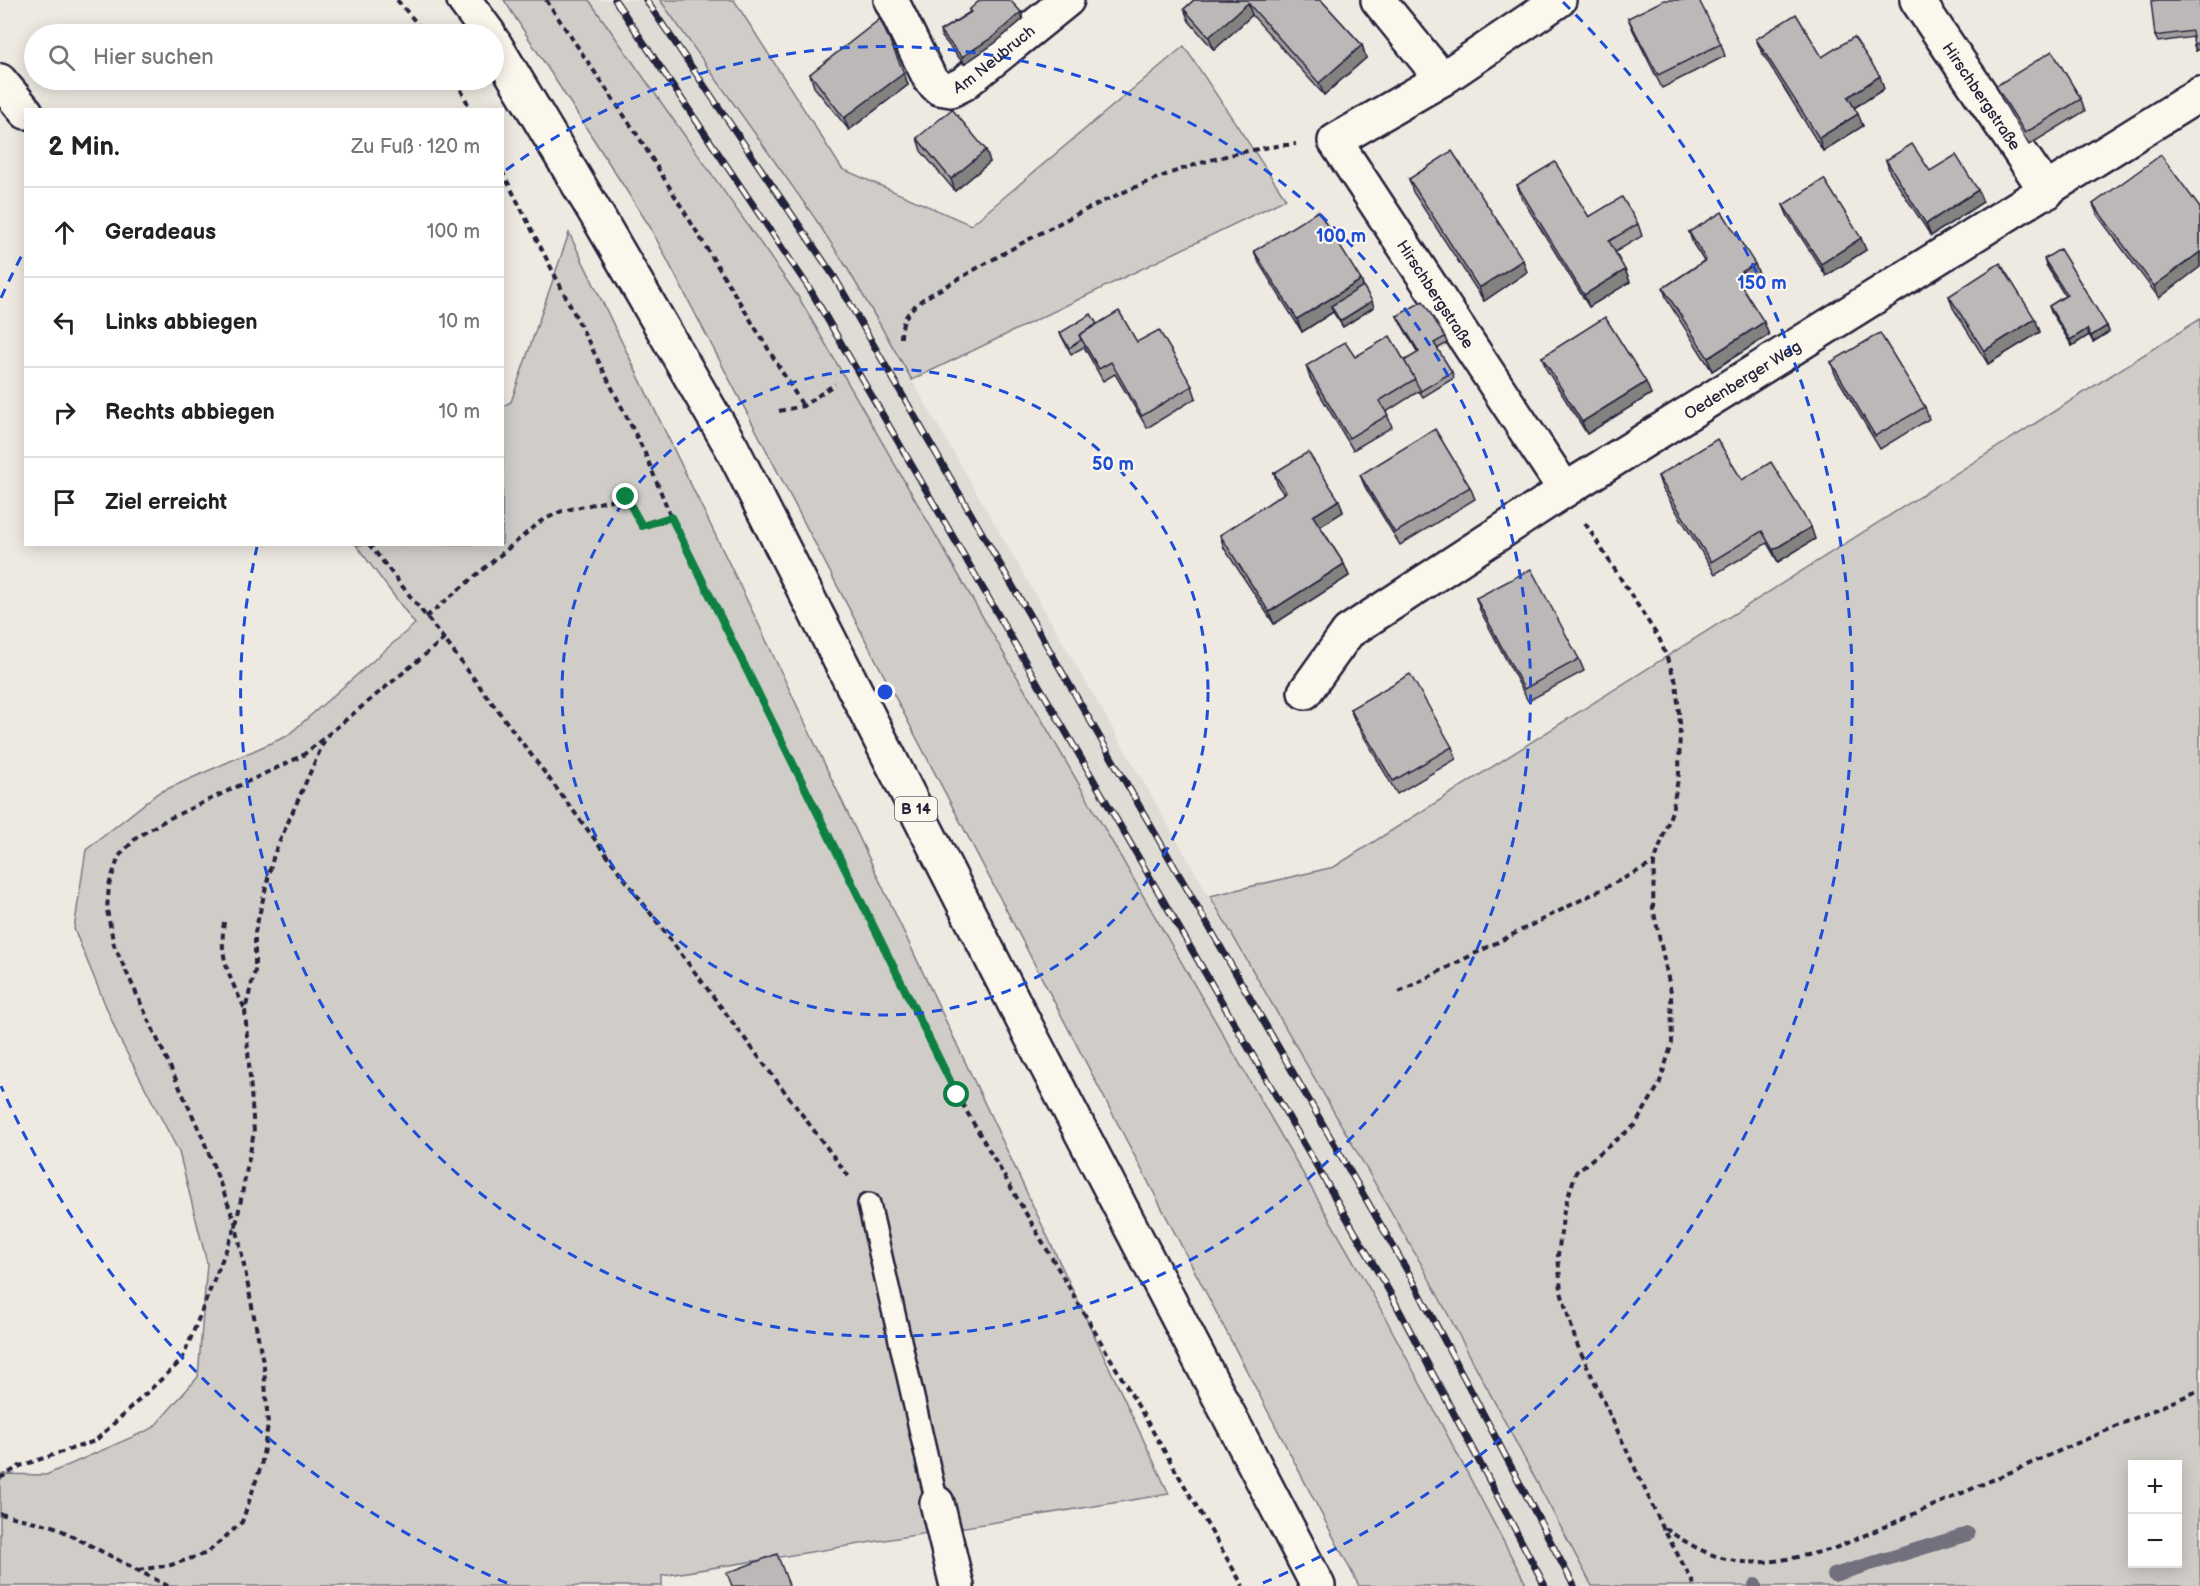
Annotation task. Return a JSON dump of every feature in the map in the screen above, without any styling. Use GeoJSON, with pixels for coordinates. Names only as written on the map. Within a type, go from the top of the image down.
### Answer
{"type":"FeatureCollection","features":[{"type":"Feature","properties":{"kind":"street"},"geometry":{"type":"LineString","coordinates":[[464,0],[482,24]]}},
{"type":"Feature","properties":{"kind":"street","name":"Am Neubruch"},"geometry":{"type":"LineString","coordinates":[[891,0],[930,79],[939,88],[951,90],[963,84],[1067,0]]}},
{"type":"Feature","properties":{"kind":"street"},"geometry":{"type":"LineString","coordinates":[[1378,0],[1442,79]]}},
{"type":"Feature","properties":{"kind":"street"},"geometry":{"type":"LineString","coordinates":[[1335,141],[1442,79],[1559,0]]}},
{"type":"Feature","properties":{"kind":"street","name":"Hirschbergstraße"},"geometry":{"type":"LineString","coordinates":[[1917,0],[2047,192]]}},
{"type":"Feature","properties":{"kind":"street","name":"B 14"},"geometry":{"type":"LineString","coordinates":[[504,60],[732,448],[1037,1047],[1318,1586]]}},
{"type":"Feature","properties":{"kind":"street"},"geometry":{"type":"LineString","coordinates":[[0,81],[24,110]]}},
{"type":"Feature","properties":{"kind":"street","name":"Oedenberger Weg"},"geometry":{"type":"LineString","coordinates":[[1305,692],[1348,632],[1564,490],[2047,192],[2200,94]]}},
{"type":"Feature","properties":{"kind":"street","name":"Hirschbergstraße"},"geometry":{"type":"LineString","coordinates":[[1335,141],[1564,490]]}},
{"type":"Feature","properties":{"kind":"street"},"geometry":{"type":"LineString","coordinates":[[938,1503],[957,1586]]}},
{"type":"Feature","properties":{"kind":"lane"},"geometry":{"type":"LineString","coordinates":[[869,1204],[938,1503]]}},
{"type":"Feature","properties":{"kind":"path"},"geometry":{"type":"LineString","coordinates":[[396,0],[417,24]]}},
{"type":"Feature","properties":{"kind":"path"},"geometry":{"type":"LineString","coordinates":[[546,0],[640,139],[803,406]]}},
{"type":"Feature","properties":{"kind":"path"},"geometry":{"type":"LineString","coordinates":[[461,90],[470,108]]}},
{"type":"Feature","properties":{"kind":"path"},"geometry":{"type":"LineString","coordinates":[[901,338],[901,323],[909,310],[923,298],[1074,217],[1164,176],[1257,147],[1335,141]]}},
{"type":"Feature","properties":{"kind":"path"},"geometry":{"type":"LineString","coordinates":[[504,175],[644,451],[671,517],[957,1095],[1243,1586]]}},
{"type":"Feature","properties":{"kind":"path"},"geometry":{"type":"LineString","coordinates":[[779,411],[803,406],[835,384]]}},
{"type":"Feature","properties":{"kind":"path"},"geometry":{"type":"LineString","coordinates":[[1564,490],[1660,640],[1676,682],[1680,723],[1679,774],[1672,811],[1654,863],[1653,908],[1671,992],[1672,1042],[1659,1085],[1635,1125],[1576,1172],[1564,1210],[1558,1255],[1561,1292],[1576,1342],[1662,1526],[1695,1586]]}},
{"type":"Feature","properties":{"kind":"path"},"geometry":{"type":"LineString","coordinates":[[426,617],[541,520],[562,512],[626,497],[642,526],[671,517]]}},
{"type":"Feature","properties":{"kind":"path"},"geometry":{"type":"LineString","coordinates":[[371,546],[444,639],[869,1204]]}},
{"type":"Feature","properties":{"kind":"path"},"geometry":{"type":"LineString","coordinates":[[138,1570],[171,1565],[207,1553],[242,1522],[261,1466],[268,1425],[264,1367],[236,1225],[202,1136],[114,945],[107,910],[109,885],[119,856],[137,837],[166,820],[302,756],[444,639]]}},
{"type":"Feature","properties":{"kind":"path"},"geometry":{"type":"LineString","coordinates":[[0,1478],[20,1466],[95,1441],[183,1360],[236,1225],[254,1132],[245,1010],[255,971],[255,932],[274,854],[327,736]]}},
{"type":"Feature","properties":{"kind":"path"},"geometry":{"type":"LineString","coordinates":[[1399,992],[1654,863]]}},
{"type":"Feature","properties":{"kind":"path"},"geometry":{"type":"LineString","coordinates":[[224,922],[221,944],[224,966],[245,1010]]}},
{"type":"Feature","properties":{"kind":"path"},"geometry":{"type":"LineString","coordinates":[[1662,1526],[1690,1546],[1722,1560],[1775,1563],[1833,1549],[2200,1390]]}},
{"type":"Feature","properties":{"kind":"path"},"geometry":{"type":"LineString","coordinates":[[0,1514],[53,1526],[168,1586]]}},
{"type":"Feature","properties":{"kind":"shaded area"},"geometry":{"type":"Polygon","coordinates":[[[504,0],[589,0],[799,298],[1377,1302],[1527,1586],[1359,1586],[650,227],[504,0]]]}},
{"type":"Feature","properties":{"kind":"shaded area"},"geometry":{"type":"Polygon","coordinates":[[[589,0],[659,0],[846,266],[1424,1269],[1592,1586],[1527,1586],[1377,1302],[799,298],[589,0]]]}},
{"type":"Feature","properties":{"kind":"shaded area"},"geometry":{"type":"Polygon","coordinates":[[[660,0],[734,0],[842,169],[971,225],[1184,46],[1286,199],[912,380],[846,266],[814,217],[660,0]]]}},
{"type":"Feature","properties":{"kind":"shaded area"},"geometry":{"type":"Polygon","coordinates":[[[569,233],[758,623],[1169,1494],[662,1576],[662,1586],[0,1586],[0,1474],[46,1475],[153,1428],[198,1377],[207,1263],[179,1152],[119,1038],[74,929],[86,850],[158,793],[287,736],[415,624],[357,546],[504,546],[504,406],[511,402],[569,233]]]}},
{"type":"Feature","properties":{"kind":"shaded area"},"geometry":{"type":"Polygon","coordinates":[[[2200,319],[2200,1586],[1592,1586],[1424,1269],[1210,896],[1334,867],[2200,319]]]}},
{"type":"Feature","properties":{"kind":"building"},"geometry":{"type":"Polygon","coordinates":[[[980,0],[1010,0],[1021,12],[993,37],[962,57],[940,31],[971,12],[969,10],[980,0]]]}},
{"type":"Feature","properties":{"kind":"building"},"geometry":{"type":"Polygon","coordinates":[[[1194,0],[1321,0],[1362,45],[1319,83],[1248,3],[1209,37],[1184,9],[1194,0]]]}},
{"type":"Feature","properties":{"kind":"building"},"geometry":{"type":"Polygon","coordinates":[[[1664,0],[1699,0],[1721,44],[1658,75],[1628,18],[1664,0]]]}},
{"type":"Feature","properties":{"kind":"building"},"geometry":{"type":"Polygon","coordinates":[[[2200,0],[2200,41],[2194,45],[2192,31],[2155,36],[2151,1],[2200,0]]]}},
{"type":"Feature","properties":{"kind":"building"},"geometry":{"type":"Polygon","coordinates":[[[1796,14],[1822,57],[1854,37],[1880,76],[1848,97],[1858,114],[1819,138],[1756,39],[1796,14]]]}},
{"type":"Feature","properties":{"kind":"building"},"geometry":{"type":"Polygon","coordinates":[[[880,19],[904,73],[844,118],[810,74],[880,19]]]}},
{"type":"Feature","properties":{"kind":"building"},"geometry":{"type":"Polygon","coordinates":[[[2052,51],[2081,99],[2025,133],[1996,86],[2052,51]]]}},
{"type":"Feature","properties":{"kind":"building"},"geometry":{"type":"Polygon","coordinates":[[[952,109],[986,150],[951,179],[917,138],[952,109]]]}},
{"type":"Feature","properties":{"kind":"building"},"geometry":{"type":"Polygon","coordinates":[[[1912,144],[1930,171],[1956,155],[1978,190],[1926,224],[1886,160],[1912,144]]]}},
{"type":"Feature","properties":{"kind":"building"},"geometry":{"type":"Polygon","coordinates":[[[1452,151],[1523,260],[1479,288],[1409,179],[1452,151]]]}},
{"type":"Feature","properties":{"kind":"building"},"geometry":{"type":"Polygon","coordinates":[[[2161,155],[2200,208],[2200,252],[2154,286],[2093,204],[2161,155]]]}},
{"type":"Feature","properties":{"kind":"building"},"geometry":{"type":"Polygon","coordinates":[[[1555,162],[1589,217],[1622,197],[1638,224],[1609,241],[1625,270],[1584,295],[1517,185],[1555,162]]]}},
{"type":"Feature","properties":{"kind":"building"},"geometry":{"type":"Polygon","coordinates":[[[1824,179],[1861,238],[1821,264],[1783,205],[1824,179]]]}},
{"type":"Feature","properties":{"kind":"building"},"geometry":{"type":"Polygon","coordinates":[[[1318,211],[1361,280],[1297,319],[1254,251],[1318,211]]]}},
{"type":"Feature","properties":{"kind":"building"},"geometry":{"type":"Polygon","coordinates":[[[1722,212],[1755,264],[1735,276],[1764,322],[1708,358],[1663,288],[1706,260],[1689,232],[1722,212]]]}},
{"type":"Feature","properties":{"kind":"building"},"geometry":{"type":"Polygon","coordinates":[[[2060,249],[2107,326],[2091,336],[2087,329],[2070,340],[2049,306],[2067,295],[2044,259],[2060,249]]]}},
{"type":"Feature","properties":{"kind":"building"},"geometry":{"type":"Polygon","coordinates":[[[2000,263],[2035,319],[1984,351],[1949,296],[2000,263]]]}},
{"type":"Feature","properties":{"kind":"building"},"geometry":{"type":"Polygon","coordinates":[[[1363,286],[1372,301],[1340,321],[1331,306],[1363,286]]]}},
{"type":"Feature","properties":{"kind":"building"},"geometry":{"type":"Polygon","coordinates":[[[1423,301],[1445,337],[1434,343],[1452,372],[1421,391],[1404,361],[1419,352],[1397,316],[1423,301]]]}},
{"type":"Feature","properties":{"kind":"building"},"geometry":{"type":"Polygon","coordinates":[[[1119,311],[1137,342],[1159,330],[1192,386],[1142,416],[1111,362],[1099,369],[1079,335],[1119,311]]]}},
{"type":"Feature","properties":{"kind":"building"},"geometry":{"type":"Polygon","coordinates":[[[1091,314],[1097,324],[1079,335],[1081,340],[1069,348],[1060,333],[1091,314]]]}},
{"type":"Feature","properties":{"kind":"building"},"geometry":{"type":"Polygon","coordinates":[[[1605,317],[1646,382],[1582,422],[1542,357],[1605,317]]]}},
{"type":"Feature","properties":{"kind":"building"},"geometry":{"type":"Polygon","coordinates":[[[1880,333],[1925,407],[1875,436],[1831,362],[1880,333]]]}},
{"type":"Feature","properties":{"kind":"building"},"geometry":{"type":"Polygon","coordinates":[[[1390,336],[1415,379],[1379,401],[1388,415],[1349,438],[1306,366],[1345,342],[1355,357],[1390,336]]]}},
{"type":"Feature","properties":{"kind":"building"},"geometry":{"type":"Polygon","coordinates":[[[1435,429],[1470,487],[1395,533],[1360,475],[1435,429]]]}},
{"type":"Feature","properties":{"kind":"building"},"geometry":{"type":"Polygon","coordinates":[[[1717,439],[1742,480],[1771,462],[1811,527],[1773,550],[1762,531],[1711,562],[1658,476],[1717,439]]]}},
{"type":"Feature","properties":{"kind":"building"},"geometry":{"type":"Polygon","coordinates":[[[1308,452],[1339,500],[1313,516],[1344,564],[1269,612],[1220,535],[1286,492],[1274,473],[1308,452]]]}},
{"type":"Feature","properties":{"kind":"building"},"geometry":{"type":"Polygon","coordinates":[[[1531,569],[1579,659],[1524,689],[1476,598],[1531,569]]]}},
{"type":"Feature","properties":{"kind":"building"},"geometry":{"type":"Polygon","coordinates":[[[1410,674],[1452,747],[1393,781],[1350,709],[1410,674]]]}},
{"type":"Feature","properties":{"kind":"building"},"geometry":{"type":"Polygon","coordinates":[[[777,1554],[789,1585],[732,1586],[727,1573],[777,1554]]]}},
{"type":"Feature","properties":{"kind":"waterway"},"geometry":{"type":"LineString","coordinates":[[1834,1575],[1968,1534]]}},
{"type":"Feature","properties":{"kind":"railway"},"geometry":{"type":"LineString","coordinates":[[615,0],[811,291],[1389,1291],[1545,1586]]}},
{"type":"Feature","properties":{"kind":"railway"},"geometry":{"type":"LineString","coordinates":[[646,0],[835,278],[1412,1279],[1574,1586]]}},
{"type":"Feature","properties":{"kind":"route"},"geometry":{"type":"LineString","coordinates":[[626,497],[642,526],[671,517],[957,1095]]}}]}
